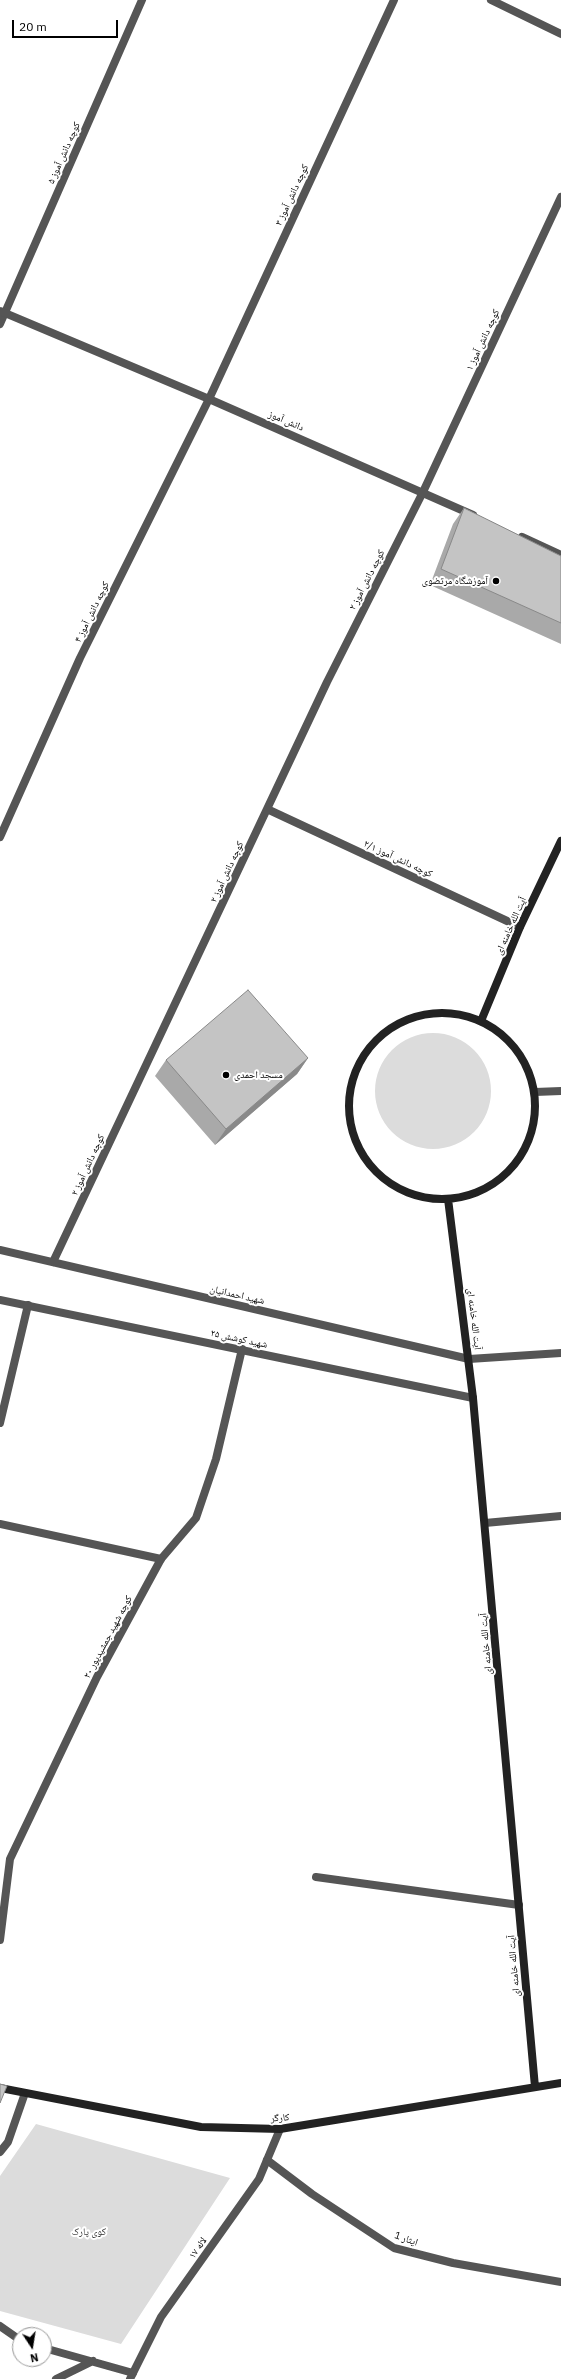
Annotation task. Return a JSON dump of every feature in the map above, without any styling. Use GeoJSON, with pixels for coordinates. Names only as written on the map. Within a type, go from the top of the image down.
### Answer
{"type":"FeatureCollection","features":[{"type":"Feature","properties":{"kind":"main road","name":"آیت الله خامنه ای"},"geometry":{"type":"LineString","coordinates":[[481,1020],[520,927],[561,841]]}},
{"type":"Feature","properties":{"kind":"main road"},"geometry":{"type":"LineString","coordinates":[[451,1012],[481,1020],[507,1038],[525,1063],[535,1092],[534,1122],[524,1152],[505,1176],[478,1192],[448,1199],[417,1196],[390,1183],[372,1167],[367,1162],[353,1135],[348,1104],[354,1074],[369,1047],[392,1027],[421,1015],[451,1012]]}},
{"type":"Feature","properties":{"kind":"main road","name":"آیت الله خامنه ای"},"geometry":{"type":"LineString","coordinates":[[448,1199],[474,1398],[535,2087]]}},
{"type":"Feature","properties":{"kind":"main road","name":"کارگر"},"geometry":{"type":"LineString","coordinates":[[0,2088],[201,2127],[280,2129],[561,2083]]}},
{"type":"Feature","properties":{"kind":"street","name":"کوچه دانش آموز ۵"},"geometry":{"type":"LineString","coordinates":[[0,324],[2,312],[142,0]]}},
{"type":"Feature","properties":{"kind":"street","name":"کوچه دانش آموز ۳"},"geometry":{"type":"LineString","coordinates":[[209,399],[394,0]]}},
{"type":"Feature","properties":{"kind":"street"},"geometry":{"type":"LineString","coordinates":[[491,0],[561,34]]}},
{"type":"Feature","properties":{"kind":"street","name":"کوچه دانش آموز ۱"},"geometry":{"type":"LineString","coordinates":[[423,492],[561,197]]}},
{"type":"Feature","properties":{"kind":"street","name":"دانش آموز"},"geometry":{"type":"LineString","coordinates":[[2,312],[209,399],[478,517]]}},
{"type":"Feature","properties":{"kind":"street","name":"کوچه دانش آموز ۴"},"geometry":{"type":"LineString","coordinates":[[0,837],[80,658],[209,399]]}},
{"type":"Feature","properties":{"kind":"street","name":"کوچه دانش آموز ۲"},"geometry":{"type":"LineString","coordinates":[[53,1262],[327,682],[423,492]]}},
{"type":"Feature","properties":{"kind":"street"},"geometry":{"type":"LineString","coordinates":[[513,533],[561,555]]}},
{"type":"Feature","properties":{"kind":"street","name":"کوچه دانش آموز ۲/۱"},"geometry":{"type":"LineString","coordinates":[[267,809],[520,927]]}},
{"type":"Feature","properties":{"kind":"street"},"geometry":{"type":"LineString","coordinates":[[535,1092],[561,1091]]}},
{"type":"Feature","properties":{"kind":"street","name":"شهید احمدانیان"},"geometry":{"type":"LineString","coordinates":[[0,1250],[469,1359],[561,1353]]}},
{"type":"Feature","properties":{"kind":"street","name":"شهید کوشش ۲۵"},"geometry":{"type":"LineString","coordinates":[[0,1300],[474,1398]]}},
{"type":"Feature","properties":{"kind":"street"},"geometry":{"type":"LineString","coordinates":[[0,1423],[28,1306]]}},
{"type":"Feature","properties":{"kind":"street","name":"کوچه شهید جمشیدپور ۲۰"},"geometry":{"type":"LineString","coordinates":[[0,1940],[10,1859],[97,1677],[161,1559],[196,1518],[216,1459],[242,1349]]}},
{"type":"Feature","properties":{"kind":"street"},"geometry":{"type":"LineString","coordinates":[[485,1524],[561,1516]]}},
{"type":"Feature","properties":{"kind":"street"},"geometry":{"type":"LineString","coordinates":[[0,1524],[161,1559]]}},
{"type":"Feature","properties":{"kind":"street"},"geometry":{"type":"LineString","coordinates":[[316,1877],[519,1905]]}},
{"type":"Feature","properties":{"kind":"street"},"geometry":{"type":"LineString","coordinates":[[0,2152],[8,2142],[25,2093]]}},
{"type":"Feature","properties":{"kind":"street","name":"لاله ۱۷"},"geometry":{"type":"LineString","coordinates":[[132,2376],[161,2317],[259,2179],[280,2129]]}},
{"type":"Feature","properties":{"kind":"street","name":"ایثار 1"},"geometry":{"type":"LineString","coordinates":[[267,2160],[312,2194],[394,2248],[453,2263],[561,2282]]}},
{"type":"Feature","properties":{"kind":"street"},"geometry":{"type":"LineString","coordinates":[[0,2326],[12,2334]]}},
{"type":"Feature","properties":{"kind":"street"},"geometry":{"type":"LineString","coordinates":[[52,2350],[93,2361],[132,2376]]}},
{"type":"Feature","properties":{"kind":"street"},"geometry":{"type":"LineString","coordinates":[[56,2379],[93,2361]]}},
{"type":"Feature","properties":{"kind":"green space"},"geometry":{"type":"Polygon","coordinates":[[[433,1033],[455,1037],[474,1050],[487,1069],[491,1091],[487,1113],[474,1132],[455,1145],[433,1149],[411,1145],[392,1132],[379,1113],[375,1091],[379,1069],[392,1050],[411,1037],[433,1033]]]}},
{"type":"Feature","properties":{"kind":"green space","name":"کوی پارک"},"geometry":{"type":"Polygon","coordinates":[[[36,2124],[230,2178],[121,2344],[0,2311],[0,2176],[36,2124]]]}},
{"type":"Feature","properties":{"kind":"building","name":"آموزشگاه مرتضوی"},"geometry":{"type":"Polygon","coordinates":[[[464,508],[561,556],[561,623],[441,569],[464,508]]]}},
{"type":"Feature","properties":{"kind":"building","name":"مسجد احمدی"},"geometry":{"type":"Polygon","coordinates":[[[248,990],[308,1058],[226,1129],[166,1060],[248,990]]]}},
{"type":"Feature","properties":{"kind":"building"},"geometry":{"type":"Polygon","coordinates":[[[0,2084],[7,2086],[0,2103],[0,2084]]]}},
{"type":"Feature","properties":{"kind":"place","name":"آموزشگاه مرتضوی"},"geometry":{"type":"Point","coordinates":[496,581]}},
{"type":"Feature","properties":{"kind":"place","name":"مسجد احمدی"},"geometry":{"type":"Point","coordinates":[226,1075]}}]}
